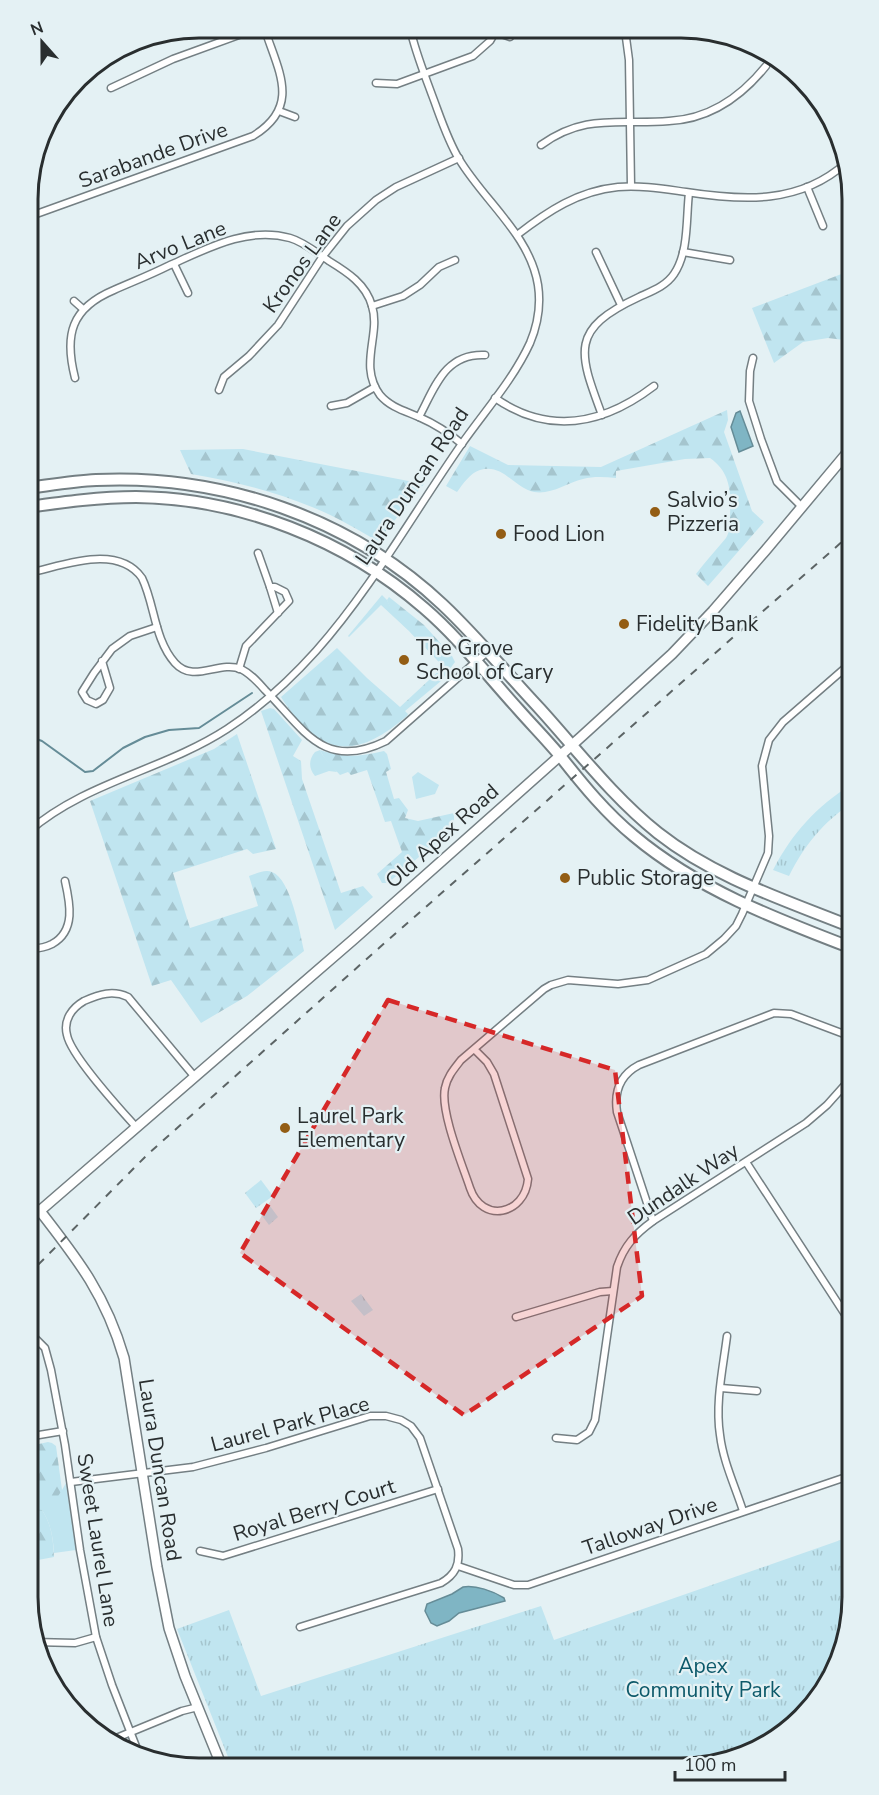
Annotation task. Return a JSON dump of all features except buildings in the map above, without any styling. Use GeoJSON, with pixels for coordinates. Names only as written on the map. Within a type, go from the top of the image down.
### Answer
{"type":"FeatureCollection","features":[{"type":"Feature","properties":{"kind":"main road","name":"Old Apex Road"},"geometry":{"type":"LineString","coordinates":[[37,1213],[354,939],[672,654],[713,611],[842,459]]}},
{"type":"Feature","properties":{"kind":"main road"},"geometry":{"type":"LineString","coordinates":[[38,487],[95,480],[189,484],[234,493],[280,506],[330,527],[384,559],[442,605],[609,787],[660,834],[714,869],[754,888],[841,923]]}},
{"type":"Feature","properties":{"kind":"main road"},"geometry":{"type":"LineString","coordinates":[[38,506],[137,497],[187,501],[276,523],[320,540],[376,571],[426,610],[476,662],[603,807],[632,835],[675,867],[700,882],[746,905],[841,944]]}},
{"type":"Feature","properties":{"kind":"main road","name":"Laura Duncan Road"},"geometry":{"type":"LineString","coordinates":[[40,1211],[84,1267],[108,1310],[124,1358],[157,1567],[169,1628],[218,1758]]}},
{"type":"Feature","properties":{"kind":"street"},"geometry":{"type":"LineString","coordinates":[[111,88],[186,53],[233,37]]}},
{"type":"Feature","properties":{"kind":"street"},"geometry":{"type":"LineString","coordinates":[[266,37],[282,81],[279,111],[295,117]]}},
{"type":"Feature","properties":{"kind":"street","name":"Laura Duncan Road"},"geometry":{"type":"LineString","coordinates":[[38,824],[74,800],[200,746],[228,729],[272,696],[332,632],[495,398],[530,343],[538,314],[539,293],[536,275],[517,235],[481,191],[459,159],[446,132],[413,37]]}},
{"type":"Feature","properties":{"kind":"street"},"geometry":{"type":"LineString","coordinates":[[376,83],[397,84],[473,56],[483,49],[491,37]]}},
{"type":"Feature","properties":{"kind":"street"},"geometry":{"type":"LineString","coordinates":[[626,37],[632,121],[631,186]]}},
{"type":"Feature","properties":{"kind":"street"},"geometry":{"type":"LineString","coordinates":[[541,145],[559,132],[581,124],[632,121],[669,122],[715,110],[744,91],[766,66]]}},
{"type":"Feature","properties":{"kind":"street","name":"Sarabande Drive"},"geometry":{"type":"LineString","coordinates":[[38,213],[253,136],[270,124],[279,111]]}},
{"type":"Feature","properties":{"kind":"street","name":"Kronos Lane"},"geometry":{"type":"LineString","coordinates":[[219,390],[224,377],[249,356],[278,325],[323,256],[347,226],[376,200],[396,187],[459,159]]}},
{"type":"Feature","properties":{"kind":"street"},"geometry":{"type":"LineString","coordinates":[[517,235],[553,208],[602,190],[631,186],[758,198],[807,187],[838,169]]}},
{"type":"Feature","properties":{"kind":"street"},"geometry":{"type":"LineString","coordinates":[[807,187],[823,226]]}},
{"type":"Feature","properties":{"kind":"street"},"geometry":{"type":"LineString","coordinates":[[602,415],[586,373],[587,340],[595,325],[606,314],[654,290],[668,281],[676,270],[683,252],[689,193]]}},
{"type":"Feature","properties":{"kind":"street","name":"Arvo Lane"},"geometry":{"type":"LineString","coordinates":[[83,309],[95,299],[217,244],[258,236],[287,237],[302,243],[354,278],[372,306]]}},
{"type":"Feature","properties":{"kind":"street"},"geometry":{"type":"LineString","coordinates":[[596,252],[621,305]]}},
{"type":"Feature","properties":{"kind":"street"},"geometry":{"type":"LineString","coordinates":[[683,252],[730,260]]}},
{"type":"Feature","properties":{"kind":"street"},"geometry":{"type":"LineString","coordinates":[[455,260],[438,267],[420,285],[403,296],[372,306],[370,358],[375,387],[389,404],[439,427],[462,444]]}},
{"type":"Feature","properties":{"kind":"street"},"geometry":{"type":"LineString","coordinates":[[174,264],[188,293]]}},
{"type":"Feature","properties":{"kind":"street"},"geometry":{"type":"LineString","coordinates":[[74,301],[83,309],[76,320],[70,340],[75,378]]}},
{"type":"Feature","properties":{"kind":"street"},"geometry":{"type":"LineString","coordinates":[[419,417],[435,385],[453,363],[472,355],[485,355]]}},
{"type":"Feature","properties":{"kind":"street"},"geometry":{"type":"LineString","coordinates":[[753,358],[749,401],[760,439],[777,482],[802,507]]}},
{"type":"Feature","properties":{"kind":"street"},"geometry":{"type":"LineString","coordinates":[[495,398],[521,413],[540,419],[564,421],[602,415],[628,404],[654,386]]}},
{"type":"Feature","properties":{"kind":"street"},"geometry":{"type":"LineString","coordinates":[[331,406],[347,403],[375,387]]}},
{"type":"Feature","properties":{"kind":"street"},"geometry":{"type":"LineString","coordinates":[[258,553],[279,612]]}},
{"type":"Feature","properties":{"kind":"street"},"geometry":{"type":"LineString","coordinates":[[38,571],[91,560],[104,559],[123,562],[138,572],[142,578],[157,627],[175,663],[186,670],[198,672],[226,667],[239,669],[250,675],[272,696],[314,742],[345,752],[370,748],[386,741],[487,652]]}},
{"type":"Feature","properties":{"kind":"street"},"geometry":{"type":"LineString","coordinates":[[239,669],[246,646],[289,601],[285,592],[270,587]]}},
{"type":"Feature","properties":{"kind":"street"},"geometry":{"type":"LineString","coordinates":[[102,661],[110,688],[103,699],[96,704],[87,700],[82,692],[102,661],[122,641],[157,627]]}},
{"type":"Feature","properties":{"kind":"street"},"geometry":{"type":"LineString","coordinates":[[475,1050],[487,1062],[494,1074],[527,1173],[528,1187],[522,1199],[509,1209],[485,1208],[472,1194],[445,1109],[444,1090],[449,1076],[461,1060],[551,985],[568,980],[618,984],[641,982],[706,954],[731,932],[766,861],[769,844],[762,776],[763,757],[769,740],[783,722],[842,671]]}},
{"type":"Feature","properties":{"kind":"street"},"geometry":{"type":"LineString","coordinates":[[37,948],[50,945],[66,930],[70,911],[65,882]]}},
{"type":"Feature","properties":{"kind":"street"},"geometry":{"type":"LineString","coordinates":[[136,1127],[69,1043],[66,1027],[69,1015],[76,1006],[105,993],[128,997],[194,1076]]}},
{"type":"Feature","properties":{"kind":"street"},"geometry":{"type":"LineString","coordinates":[[653,1221],[618,1112],[616,1095],[626,1074],[639,1065],[774,1013],[791,1014],[841,1033]]}},
{"type":"Feature","properties":{"kind":"street","name":"Dundalk Way"},"geometry":{"type":"LineString","coordinates":[[556,1438],[577,1440],[589,1432],[592,1426],[617,1267],[623,1250],[632,1238],[653,1221],[816,1115],[841,1088]]}},
{"type":"Feature","properties":{"kind":"street"},"geometry":{"type":"LineString","coordinates":[[746,1162],[841,1308]]}},
{"type":"Feature","properties":{"kind":"street","name":"Laura Duncan Road"},"geometry":{"type":"LineString","coordinates":[[37,1208],[40,1211]]}},
{"type":"Feature","properties":{"kind":"street"},"geometry":{"type":"LineString","coordinates":[[516,1317],[600,1292],[613,1291]]}},
{"type":"Feature","properties":{"kind":"street"},"geometry":{"type":"LineString","coordinates":[[727,1336],[719,1422],[721,1443],[743,1511]]}},
{"type":"Feature","properties":{"kind":"street","name":"Sweet Laurel Lane"},"geometry":{"type":"LineString","coordinates":[[37,1340],[45,1348],[48,1358],[63,1431],[80,1551],[96,1637],[134,1744]]}},
{"type":"Feature","properties":{"kind":"street"},"geometry":{"type":"LineString","coordinates":[[721,1388],[757,1391]]}},
{"type":"Feature","properties":{"kind":"street","name":"Laurel Park Place"},"geometry":{"type":"LineString","coordinates":[[71,1482],[193,1467],[379,1415],[401,1420],[416,1431],[425,1450],[458,1549],[458,1566]]}},
{"type":"Feature","properties":{"kind":"street"},"geometry":{"type":"LineString","coordinates":[[37,1435],[63,1431]]}},
{"type":"Feature","properties":{"kind":"street","name":"Talloway Drive"},"geometry":{"type":"LineString","coordinates":[[458,1566],[514,1585],[528,1585],[841,1479]]}},
{"type":"Feature","properties":{"kind":"street","name":"Royal Berry Court"},"geometry":{"type":"LineString","coordinates":[[200,1551],[222,1556],[438,1489]]}},
{"type":"Feature","properties":{"kind":"street"},"geometry":{"type":"LineString","coordinates":[[300,1627],[441,1583],[453,1574],[458,1566]]}},
{"type":"Feature","properties":{"kind":"street"},"geometry":{"type":"LineString","coordinates":[[44,1642],[75,1642],[96,1637]]}},
{"type":"Feature","properties":{"kind":"street"},"geometry":{"type":"LineString","coordinates":[[119,1737],[198,1707]]}},
{"type":"Feature","properties":{"kind":"highlighted area"},"geometry":{"type":"Polygon","coordinates":[[[388,1000],[615,1070],[642,1296],[464,1415],[240,1253],[388,1000]]]}},
{"type":"Feature","properties":{"kind":"green space"},"geometry":{"type":"Polygon","coordinates":[[[842,274],[842,340],[828,338],[803,342],[774,363],[752,308],[842,274]]]}},
{"type":"Feature","properties":{"kind":"green space"},"geometry":{"type":"Polygon","coordinates":[[[727,410],[728,420],[724,432],[752,511],[764,522],[708,586],[696,574],[726,538],[730,527],[730,491],[726,477],[710,458],[685,459],[616,471],[616,478],[587,478],[540,492],[527,490],[502,473],[488,469],[473,474],[457,492],[446,486],[470,446],[508,465],[601,467],[727,410]]]}},
{"type":"Feature","properties":{"kind":"green space"},"geometry":{"type":"Polygon","coordinates":[[[243,449],[424,484],[378,541],[329,514],[297,501],[253,487],[191,474],[180,450],[243,449]]]}},
{"type":"Feature","properties":{"kind":"green space"},"geometry":{"type":"Polygon","coordinates":[[[382,595],[409,631],[381,605],[349,637],[348,636],[382,595]]]}},
{"type":"Feature","properties":{"kind":"green space"},"geometry":{"type":"Polygon","coordinates":[[[389,597],[424,625],[455,662],[441,681],[405,711],[407,716],[388,731],[370,741],[354,746],[338,746],[323,741],[295,717],[281,697],[337,648],[400,707],[443,667],[397,617],[387,600],[389,597]]]}},
{"type":"Feature","properties":{"kind":"green space"},"geometry":{"type":"Polygon","coordinates":[[[274,709],[302,740],[293,756],[301,761],[302,779],[341,893],[363,886],[373,897],[335,930],[261,711],[274,709]]]}},
{"type":"Feature","properties":{"kind":"green space"},"geometry":{"type":"Polygon","coordinates":[[[237,734],[276,849],[253,854],[247,849],[173,873],[190,928],[258,906],[249,876],[263,871],[272,872],[279,877],[289,895],[304,951],[247,996],[201,1023],[171,980],[152,986],[90,801],[214,749],[237,734]]]}},
{"type":"Feature","properties":{"kind":"green space"},"geometry":{"type":"Polygon","coordinates":[[[320,750],[337,772],[329,771],[315,776],[310,767],[311,758],[315,752],[320,750]]]}},
{"type":"Feature","properties":{"kind":"green space"},"geometry":{"type":"Polygon","coordinates":[[[320,750],[352,756],[384,751],[391,769],[386,772],[394,799],[399,798],[408,810],[405,818],[418,821],[454,813],[454,825],[446,829],[438,841],[388,883],[382,883],[377,874],[402,852],[391,821],[385,822],[367,770],[351,775],[348,772],[340,775],[320,750]]]}},
{"type":"Feature","properties":{"kind":"green space"},"geometry":{"type":"Polygon","coordinates":[[[418,772],[439,785],[435,794],[416,799],[412,777],[418,772]]]}},
{"type":"Feature","properties":{"kind":"green space"},"geometry":{"type":"Polygon","coordinates":[[[842,791],[842,810],[815,835],[789,876],[773,870],[797,832],[816,811],[842,791]]]}},
{"type":"Feature","properties":{"kind":"green space"},"geometry":{"type":"Polygon","coordinates":[[[261,1180],[273,1196],[256,1208],[245,1193],[261,1180]]]}},
{"type":"Feature","properties":{"kind":"green space"},"geometry":{"type":"Polygon","coordinates":[[[270,1206],[278,1217],[269,1225],[260,1213],[270,1206]]]}},
{"type":"Feature","properties":{"kind":"green space"},"geometry":{"type":"Polygon","coordinates":[[[361,1294],[373,1310],[364,1316],[351,1301],[361,1294]]]}},
{"type":"Feature","properties":{"kind":"green space"},"geometry":{"type":"Polygon","coordinates":[[[48,1442],[56,1446],[62,1490],[55,1501],[37,1499],[39,1444],[48,1442]]]}},
{"type":"Feature","properties":{"kind":"green space"},"geometry":{"type":"Polygon","coordinates":[[[66,1483],[76,1550],[54,1553],[48,1520],[42,1510],[37,1510],[37,1489],[62,1490],[66,1483]]]}},
{"type":"Feature","properties":{"kind":"green space"},"geometry":{"type":"Polygon","coordinates":[[[37,1510],[42,1510],[48,1521],[54,1557],[38,1560],[37,1563],[37,1510]]]}},
{"type":"Feature","properties":{"kind":"green space","name":"Apex Community Park"},"geometry":{"type":"Polygon","coordinates":[[[841,1540],[841,1607],[838,1628],[825,1668],[808,1695],[779,1724],[752,1741],[732,1749],[691,1757],[228,1758],[177,1629],[229,1610],[261,1696],[541,1606],[554,1640],[841,1540]]]}},
{"type":"Feature","properties":{"kind":"shaded area"},"geometry":{"type":"Polygon","coordinates":[[[740,411],[753,446],[739,452],[731,427],[736,413],[740,411]]]}},
{"type":"Feature","properties":{"kind":"shaded area"},"geometry":{"type":"Polygon","coordinates":[[[463,1587],[484,1589],[500,1595],[505,1601],[459,1613],[449,1621],[437,1626],[431,1623],[425,1611],[427,1604],[463,1587]]]}},
{"type":"Feature","properties":{"kind":"waterway"},"geometry":{"type":"LineString","coordinates":[[38,739],[85,772],[93,771],[123,748],[145,737],[169,730],[199,728],[252,693]]}},
{"type":"Feature","properties":{"kind":"railway"},"geometry":{"type":"LineString","coordinates":[[37,1266],[148,1154],[842,542]]}},
{"type":"Feature","properties":{"kind":"place","name":"Salvio’s Pizzeria"},"geometry":{"type":"Point","coordinates":[655,512]}},
{"type":"Feature","properties":{"kind":"place","name":"Food Lion"},"geometry":{"type":"Point","coordinates":[501,534]}},
{"type":"Feature","properties":{"kind":"place","name":"Fidelity Bank"},"geometry":{"type":"Point","coordinates":[624,624]}},
{"type":"Feature","properties":{"kind":"place","name":"The Grove School of Cary"},"geometry":{"type":"Point","coordinates":[404,660]}},
{"type":"Feature","properties":{"kind":"place","name":"Public Storage"},"geometry":{"type":"Point","coordinates":[565,878]}},
{"type":"Feature","properties":{"kind":"place","name":"Laurel Park Elementary"},"geometry":{"type":"Point","coordinates":[285,1128]}}]}
